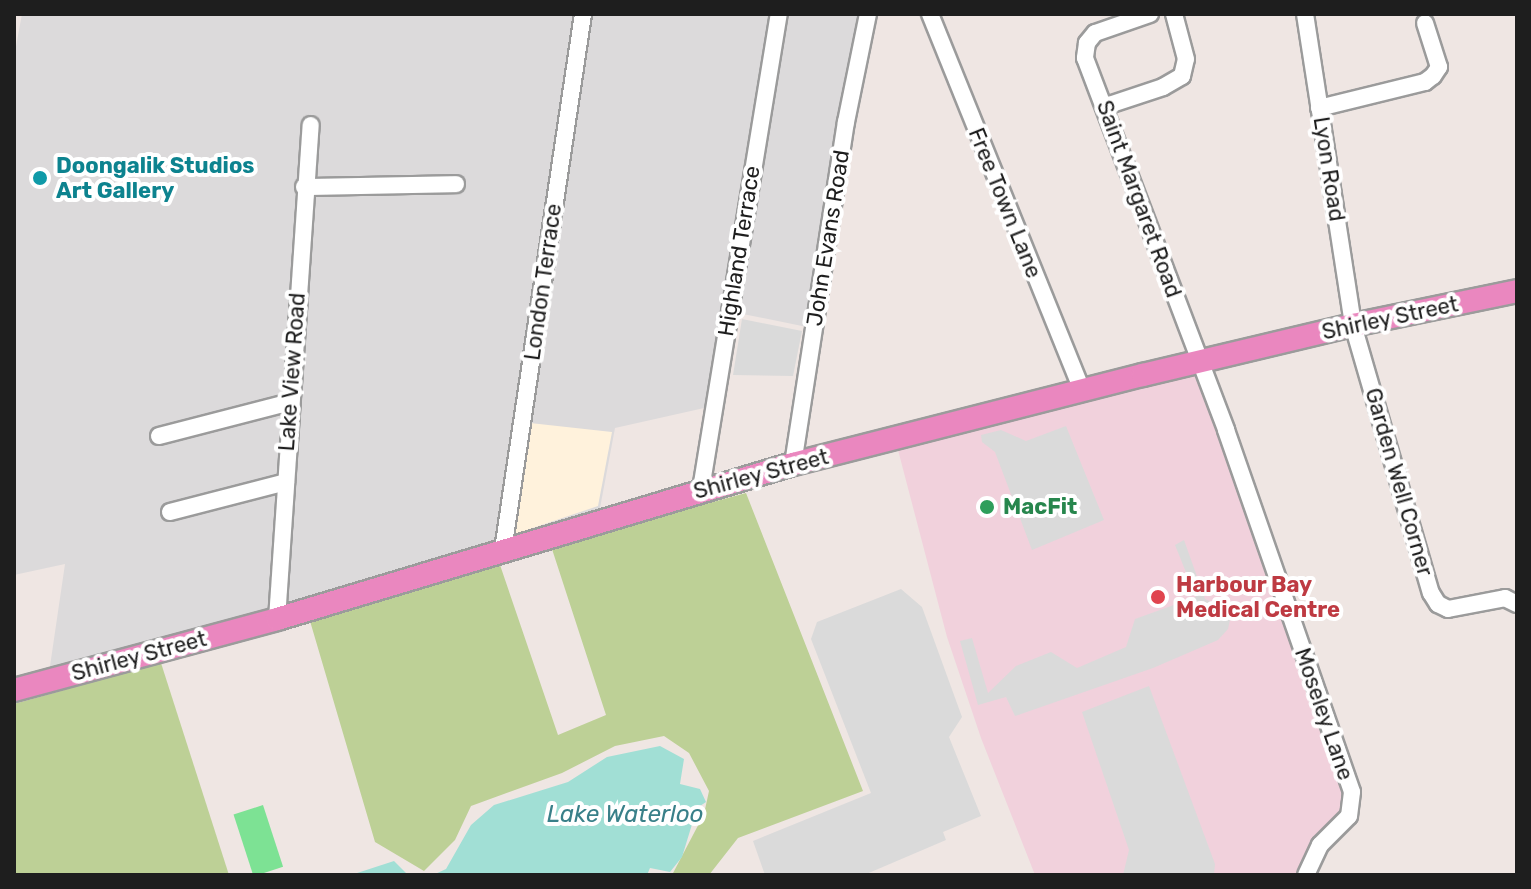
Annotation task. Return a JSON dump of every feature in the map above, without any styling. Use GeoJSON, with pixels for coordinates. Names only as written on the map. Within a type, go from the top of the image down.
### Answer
{"type":"FeatureCollection","features":[{"type":"Feature","properties":{"kind":"highway","name":"Shirley Street"},"geometry":{"type":"LineString","coordinates":[[14,690],[277,619],[701,489],[793,464],[1353,325],[1517,291]]}},
{"type":"Feature","properties":{"kind":"street","name":"London Terrace"},"geometry":{"type":"LineString","coordinates":[[503,550],[583,14]]}},
{"type":"Feature","properties":{"kind":"street","name":"Highland Terrace"},"geometry":{"type":"LineString","coordinates":[[701,489],[779,14]]}},
{"type":"Feature","properties":{"kind":"street","name":"John Evans Road"},"geometry":{"type":"LineString","coordinates":[[793,464],[846,122],[868,14]]}},
{"type":"Feature","properties":{"kind":"street","name":"Free Town Lane"},"geometry":{"type":"LineString","coordinates":[[930,14],[1082,391]]}},
{"type":"Feature","properties":{"kind":"street","name":"Saint Margaret Road"},"geometry":{"type":"LineString","coordinates":[[1150,14],[1103,28],[1090,37],[1085,58],[1106,106],[1200,362]]}},
{"type":"Feature","properties":{"kind":"street"},"geometry":{"type":"LineString","coordinates":[[1106,106],[1163,87],[1182,76],[1186,59],[1174,14]]}},
{"type":"Feature","properties":{"kind":"street","name":"Lyon Road"},"geometry":{"type":"LineString","coordinates":[[1305,14],[1353,325]]}},
{"type":"Feature","properties":{"kind":"street"},"geometry":{"type":"LineString","coordinates":[[1319,108],[1425,82],[1433,76],[1439,67],[1425,23]]}},
{"type":"Feature","properties":{"kind":"street","name":"Lake View Road"},"geometry":{"type":"LineString","coordinates":[[277,619],[304,187],[311,125]]}},
{"type":"Feature","properties":{"kind":"street"},"geometry":{"type":"LineString","coordinates":[[304,187],[456,184]]}},
{"type":"Feature","properties":{"kind":"street","name":"Garden Well Corner"},"geometry":{"type":"LineString","coordinates":[[1353,325],[1431,593],[1438,604],[1448,609],[1505,598],[1517,604]]}},
{"type":"Feature","properties":{"kind":"street","name":"Moseley Lane"},"geometry":{"type":"LineString","coordinates":[[1200,362],[1352,792],[1349,816],[1320,845],[1306,875]]}},
{"type":"Feature","properties":{"kind":"street"},"geometry":{"type":"LineString","coordinates":[[159,436],[290,402]]}},
{"type":"Feature","properties":{"kind":"street"},"geometry":{"type":"LineString","coordinates":[[170,512],[286,482]]}},
{"type":"Feature","properties":{"kind":"shaded area"},"geometry":{"type":"Polygon","coordinates":[[[22,14],[866,14],[807,327],[738,313],[722,404],[615,428],[600,508],[292,608],[49,673],[65,564],[14,575],[14,57],[22,14]]]}},
{"type":"Feature","properties":{"kind":"shaded area"},"geometry":{"type":"Polygon","coordinates":[[[742,319],[802,331],[793,376],[733,375],[742,319]]]}},
{"type":"Feature","properties":{"kind":"shaded area"},"geometry":{"type":"Polygon","coordinates":[[[1197,371],[1333,755],[1346,802],[1337,819],[1314,840],[1303,859],[1300,875],[1035,875],[981,738],[947,637],[898,450],[1197,371]]]}},
{"type":"Feature","properties":{"kind":"shaded area"},"geometry":{"type":"Polygon","coordinates":[[[530,423],[612,432],[598,506],[515,534],[530,423]]]}},
{"type":"Feature","properties":{"kind":"shaded area"},"geometry":{"type":"Polygon","coordinates":[[[1066,426],[1104,520],[1032,550],[995,452],[982,442],[981,435],[1001,430],[1026,441],[1066,426]]]}},
{"type":"Feature","properties":{"kind":"shaded area"},"geometry":{"type":"Polygon","coordinates":[[[1184,540],[1205,599],[1232,611],[1228,629],[1218,640],[1153,668],[1015,716],[1006,697],[978,705],[960,641],[972,638],[988,693],[1016,666],[1051,652],[1077,668],[1126,647],[1135,619],[1196,597],[1175,545],[1184,540]]]}},
{"type":"Feature","properties":{"kind":"shaded area"},"geometry":{"type":"Polygon","coordinates":[[[901,589],[922,607],[962,717],[949,737],[981,816],[943,832],[946,840],[864,875],[765,875],[753,841],[871,793],[811,639],[817,622],[901,589]]]}},
{"type":"Feature","properties":{"kind":"shaded area"},"geometry":{"type":"Polygon","coordinates":[[[1149,686],[1215,864],[1214,875],[1123,875],[1129,850],[1082,712],[1149,686]]]}},
{"type":"Feature","properties":{"kind":"green space"},"geometry":{"type":"Polygon","coordinates":[[[746,493],[863,791],[738,838],[709,875],[672,875],[704,814],[709,791],[689,753],[664,736],[615,746],[562,773],[471,806],[455,840],[424,871],[375,842],[310,621],[499,562],[558,735],[606,715],[551,546],[746,493]]]}},
{"type":"Feature","properties":{"kind":"green space"},"geometry":{"type":"Polygon","coordinates":[[[161,663],[229,875],[14,875],[14,704],[161,663]]]}},
{"type":"Feature","properties":{"kind":"green space"},"geometry":{"type":"Polygon","coordinates":[[[263,805],[283,867],[253,875],[234,815],[263,805]]]}},
{"type":"Feature","properties":{"kind":"water","name":"Lake Waterloo"},"geometry":{"type":"Polygon","coordinates":[[[660,746],[684,759],[680,784],[700,789],[706,802],[697,808],[682,857],[670,872],[650,868],[647,875],[433,875],[446,869],[471,825],[494,805],[568,782],[607,757],[660,746]]]}},
{"type":"Feature","properties":{"kind":"water"},"geometry":{"type":"Polygon","coordinates":[[[394,861],[408,875],[351,875],[394,861]]]}},
{"type":"Feature","properties":{"kind":"place","name":"Doongalik Studios Art Gallery"},"geometry":{"type":"Point","coordinates":[40,178]}},
{"type":"Feature","properties":{"kind":"place","name":"MacFit"},"geometry":{"type":"Point","coordinates":[987,507]}},
{"type":"Feature","properties":{"kind":"place","name":"Harbour Bay Medical Centre"},"geometry":{"type":"Point","coordinates":[1158,597]}}]}
